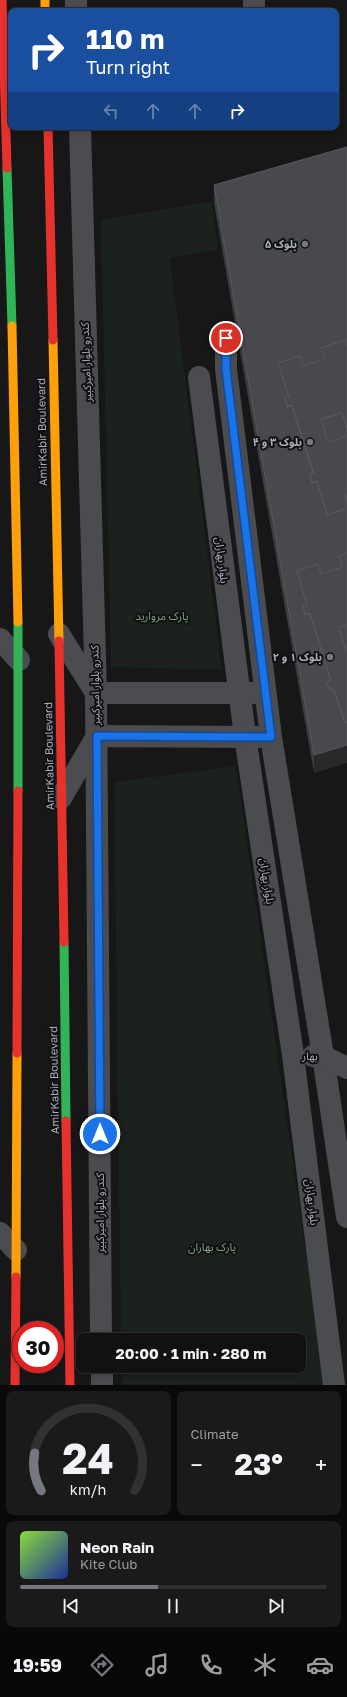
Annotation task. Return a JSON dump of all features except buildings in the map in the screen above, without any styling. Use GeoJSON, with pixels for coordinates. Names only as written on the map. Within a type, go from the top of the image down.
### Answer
{"type":"FeatureCollection","features":[{"type":"Feature","properties":{"kind":"main road"},"geometry":{"type":"LineString","coordinates":[[2,0],[6,323],[19,660],[16,1250],[13,1321]]}},
{"type":"Feature","properties":{"kind":"main road","name":"AmirKabir Boulevard"},"geometry":{"type":"LineString","coordinates":[[48,130],[59,634],[66,1359],[70,1385]]}},
{"type":"Feature","properties":{"kind":"main road"},"geometry":{"type":"LineString","coordinates":[[6,1270],[16,1250]]}},
{"type":"Feature","properties":{"kind":"main road"},"geometry":{"type":"LineString","coordinates":[[14,1373],[15,1385]]}},
{"type":"Feature","properties":{"kind":"street","name":"کندرو بلوار امیرکبیر"},"geometry":{"type":"LineString","coordinates":[[80,130],[97,736],[102,1333]]}},
{"type":"Feature","properties":{"kind":"street"},"geometry":{"type":"LineString","coordinates":[[199,377],[234,335],[226,369],[271,737],[323,1056],[347,1217]]}},
{"type":"Feature","properties":{"kind":"street"},"geometry":{"type":"LineString","coordinates":[[199,377],[249,362]]}},
{"type":"Feature","properties":{"kind":"street","name":"بلوار بهاران"},"geometry":{"type":"LineString","coordinates":[[199,377],[245,736],[294,1055],[334,1385]]}},
{"type":"Feature","properties":{"kind":"street"},"geometry":{"type":"LineString","coordinates":[[59,634],[96,692],[239,692],[266,694]]}},
{"type":"Feature","properties":{"kind":"street"},"geometry":{"type":"LineString","coordinates":[[0,639],[19,660]]}},
{"type":"Feature","properties":{"kind":"street"},"geometry":{"type":"LineString","coordinates":[[61,798],[97,736],[271,737]]}},
{"type":"Feature","properties":{"kind":"street","name":"بهار"},"geometry":{"type":"LineString","coordinates":[[294,1055],[323,1056],[347,1068]]}},
{"type":"Feature","properties":{"kind":"street"},"geometry":{"type":"LineString","coordinates":[[0,1233],[16,1250]]}},
{"type":"Feature","properties":{"kind":"street"},"geometry":{"type":"LineString","coordinates":[[102,1373],[102,1385]]}},
{"type":"Feature","properties":{"kind":"green space","name":"پارک مروارید"},"geometry":{"type":"Polygon","coordinates":[[[212,201],[218,249],[170,258],[222,670],[111,667],[101,220],[212,201]]]}},
{"type":"Feature","properties":{"kind":"green space","name":"پارک بهاران"},"geometry":{"type":"Polygon","coordinates":[[[236,766],[325,1385],[122,1385],[122,1373],[306,1373],[306,1333],[121,1333],[114,782],[236,766]]]}},
{"type":"Feature","properties":{"kind":"traffic: fast"},"geometry":{"type":"LineString","coordinates":[[7,168],[12,326]]}},
{"type":"Feature","properties":{"kind":"traffic: fast"},"geometry":{"type":"LineString","coordinates":[[18,622],[18,791]]}},
{"type":"Feature","properties":{"kind":"traffic: fast"},"geometry":{"type":"LineString","coordinates":[[64,942],[66,1121]]}},
{"type":"Feature","properties":{"kind":"traffic: slow"},"geometry":{"type":"LineString","coordinates":[[45,0],[45,8]]}},
{"type":"Feature","properties":{"kind":"traffic: slow"},"geometry":{"type":"LineString","coordinates":[[12,326],[18,622]]}},
{"type":"Feature","properties":{"kind":"traffic: slow"},"geometry":{"type":"LineString","coordinates":[[53,340],[59,641]]}},
{"type":"Feature","properties":{"kind":"traffic: slow"},"geometry":{"type":"LineString","coordinates":[[16,1277],[17,1053]]}},
{"type":"Feature","properties":{"kind":"traffic: jam"},"geometry":{"type":"LineString","coordinates":[[2,0],[7,168]]}},
{"type":"Feature","properties":{"kind":"traffic: jam"},"geometry":{"type":"LineString","coordinates":[[48,130],[53,340]]}},
{"type":"Feature","properties":{"kind":"traffic: jam"},"geometry":{"type":"LineString","coordinates":[[59,641],[64,942]]}},
{"type":"Feature","properties":{"kind":"traffic: jam"},"geometry":{"type":"LineString","coordinates":[[17,1053],[18,791]]}},
{"type":"Feature","properties":{"kind":"traffic: jam"},"geometry":{"type":"LineString","coordinates":[[66,1121],[70,1385]]}},
{"type":"Feature","properties":{"kind":"traffic: jam"},"geometry":{"type":"LineString","coordinates":[[15,1385],[16,1277]]}},
{"type":"Feature","properties":{"kind":"place","name":"بلوک ۵"},"geometry":{"type":"Point","coordinates":[305,244]}},
{"type":"Feature","properties":{"kind":"place","name":"بلوک ۳ و ۴"},"geometry":{"type":"Point","coordinates":[310,442]}},
{"type":"Feature","properties":{"kind":"place","name":"بلوک ۱ و ۲"},"geometry":{"type":"Point","coordinates":[330,657]}},
{"type":"Feature","properties":{"kind":"route"},"geometry":{"type":"LineString","coordinates":[[100,1134],[97,736],[271,737],[226,369],[226,338]]}}]}
